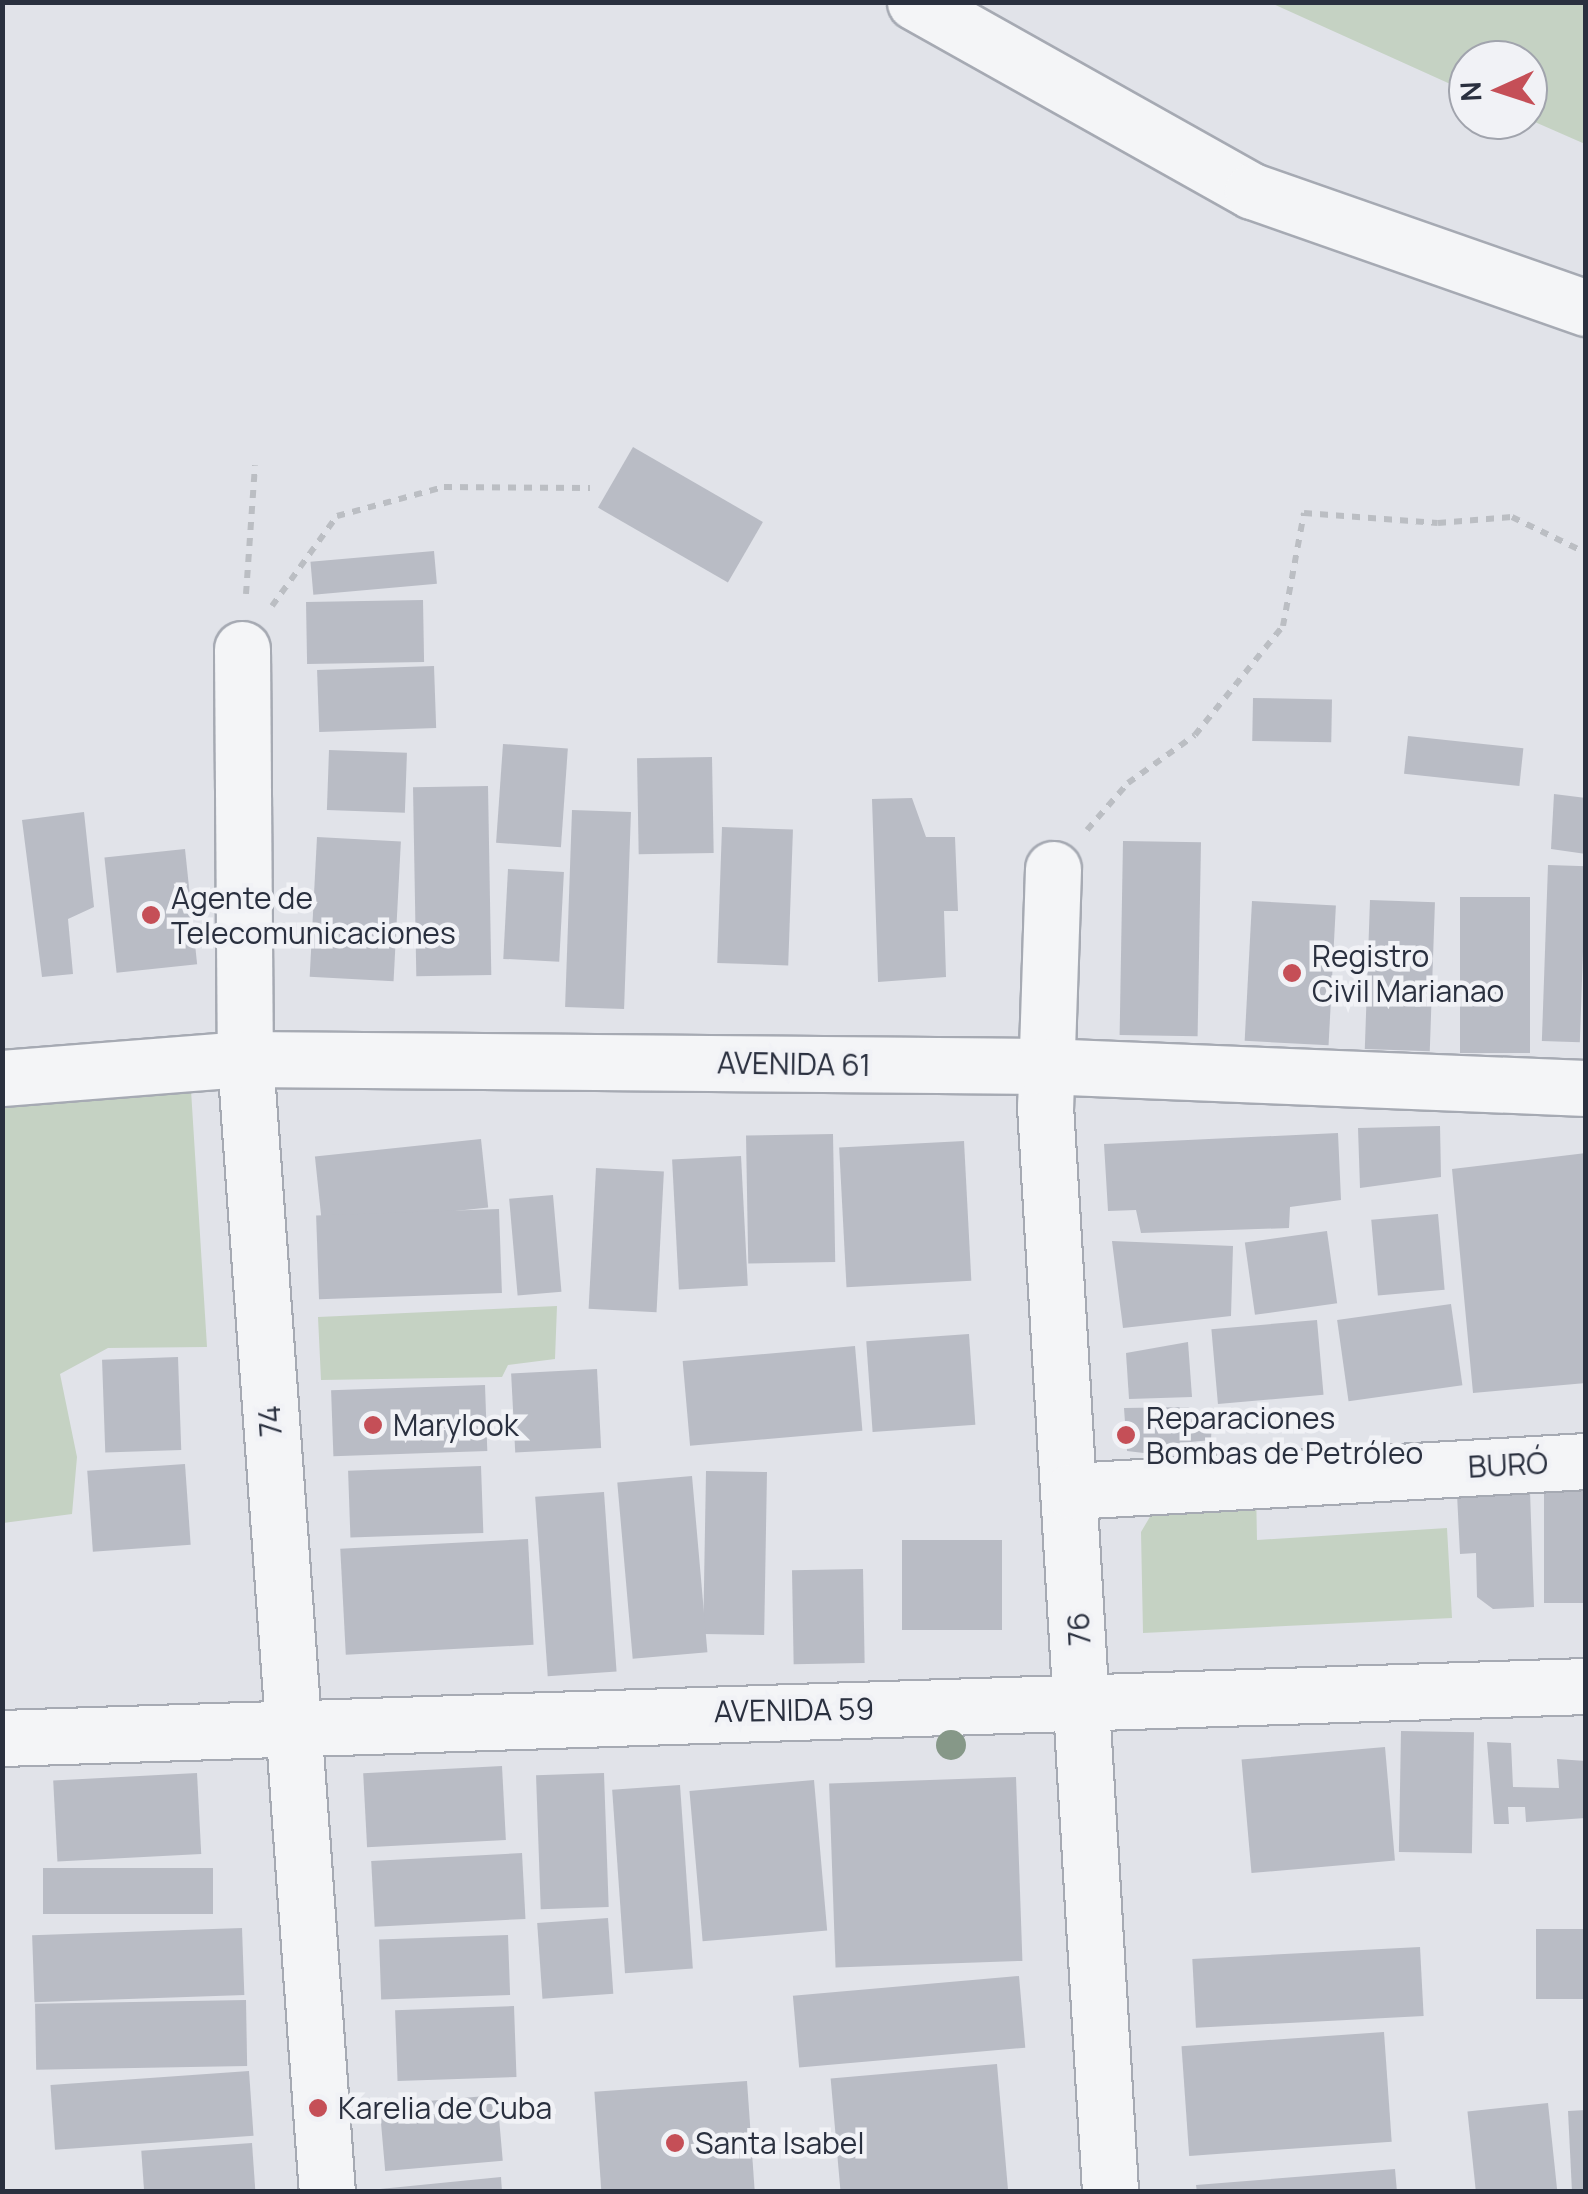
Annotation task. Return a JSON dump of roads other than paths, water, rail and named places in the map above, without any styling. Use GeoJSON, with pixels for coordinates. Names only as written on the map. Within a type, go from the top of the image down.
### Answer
{"type":"FeatureCollection","features":[{"type":"Feature","properties":{"kind":"street"},"geometry":{"type":"LineString","coordinates":[[915,2],[1252,191],[1586,308]]}},
{"type":"Feature","properties":{"kind":"street","name":"74"},"geometry":{"type":"LineString","coordinates":[[242,649],[244,1059],[327,2192]]}},
{"type":"Feature","properties":{"kind":"street","name":"76"},"geometry":{"type":"LineString","coordinates":[[1053,869],[1044,1066],[1072,1491],[1110,2192]]}},
{"type":"Feature","properties":{"kind":"street","name":"AVENIDA 61"},"geometry":{"type":"LineString","coordinates":[[2,1078],[244,1059],[1044,1066],[1586,1088]]}},
{"type":"Feature","properties":{"kind":"street","name":"BURÓ"},"geometry":{"type":"LineString","coordinates":[[1072,1491],[1586,1461]]}},
{"type":"Feature","properties":{"kind":"street","name":"AVENIDA 59"},"geometry":{"type":"LineString","coordinates":[[2,1738],[291,1722],[1586,1686]]}},
{"type":"Feature","properties":{"kind":"place","name":"Agente de Telecomunicaciones"},"geometry":{"type":"Point","coordinates":[151,915]}},
{"type":"Feature","properties":{"kind":"place","name":"Registro Civil Marianao"},"geometry":{"type":"Point","coordinates":[1292,973]}},
{"type":"Feature","properties":{"kind":"place","name":"Marylook"},"geometry":{"type":"Point","coordinates":[373,1425]}},
{"type":"Feature","properties":{"kind":"place","name":"Reparaciones Bombas de Petróleo"},"geometry":{"type":"Point","coordinates":[1126,1435]}},
{"type":"Feature","properties":{"kind":"place","name":"Karelia de Cuba"},"geometry":{"type":"Point","coordinates":[318,2108]}},
{"type":"Feature","properties":{"kind":"place","name":"Santa Isabel"},"geometry":{"type":"Point","coordinates":[675,2143]}}]}
